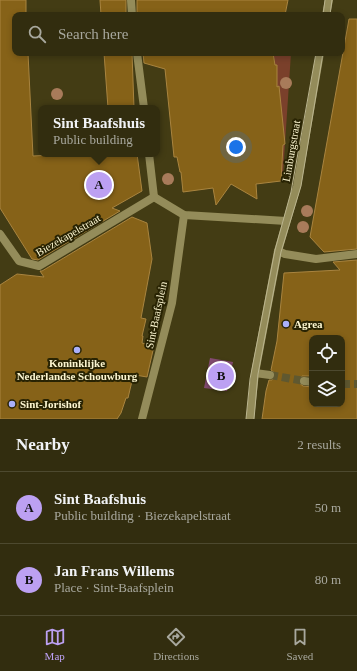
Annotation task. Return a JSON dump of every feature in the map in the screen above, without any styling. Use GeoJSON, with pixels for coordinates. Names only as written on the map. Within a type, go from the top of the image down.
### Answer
{"type":"FeatureCollection","features":[{"type":"Feature","properties":{"kind":"street"},"geometry":{"type":"LineString","coordinates":[[131,0],[132,12]]}},
{"type":"Feature","properties":{"kind":"street"},"geometry":{"type":"LineString","coordinates":[[327,12],[329,0]]}},
{"type":"Feature","properties":{"kind":"street"},"geometry":{"type":"LineString","coordinates":[[137,56],[144,105]]}},
{"type":"Feature","properties":{"kind":"street","name":"Limburgstraat"},"geometry":{"type":"LineString","coordinates":[[278,251],[297,186],[319,56]]}},
{"type":"Feature","properties":{"kind":"street"},"geometry":{"type":"LineString","coordinates":[[149,157],[154,197],[184,215],[286,221]]}},
{"type":"Feature","properties":{"kind":"street","name":"Biezekapelstraat"},"geometry":{"type":"LineString","coordinates":[[0,234],[19,261],[39,266],[154,197]]}},
{"type":"Feature","properties":{"kind":"street","name":"Sint-Baafsplein"},"geometry":{"type":"LineString","coordinates":[[142,419],[172,303],[184,215]]}},
{"type":"Feature","properties":{"kind":"street"},"geometry":{"type":"LineString","coordinates":[[250,419],[255,373],[278,251],[285,254],[316,259],[357,254]]}},
{"type":"Feature","properties":{"kind":"street"},"geometry":{"type":"LineString","coordinates":[[255,373],[270,375]]}},
{"type":"Feature","properties":{"kind":"shaded area"},"geometry":{"type":"Polygon","coordinates":[[[274,56],[291,56],[285,144],[280,112],[282,111],[281,108],[279,108],[279,86],[277,87],[275,69],[277,68],[277,65],[275,65],[274,56]]]}},
{"type":"Feature","properties":{"kind":"shaded area"},"geometry":{"type":"Polygon","coordinates":[[[285,144],[283,174],[280,172],[279,160],[282,160],[283,157],[278,145],[285,144]]]}},
{"type":"Feature","properties":{"kind":"shaded area"},"geometry":{"type":"Polygon","coordinates":[[[210,358],[233,362],[227,391],[204,388],[210,358]]]}},
{"type":"Feature","properties":{"kind":"building"},"geometry":{"type":"Polygon","coordinates":[[[0,0],[26,0],[26,12],[12,12],[12,56],[28,56],[33,156],[137,157],[142,191],[112,208],[120,211],[38,260],[32,259],[0,208],[0,0]]]}},
{"type":"Feature","properties":{"kind":"building"},"geometry":{"type":"Polygon","coordinates":[[[100,0],[126,0],[126,12],[101,12],[100,0]]]}},
{"type":"Feature","properties":{"kind":"building"},"geometry":{"type":"Polygon","coordinates":[[[137,0],[288,0],[286,12],[137,12],[137,0]]]}},
{"type":"Feature","properties":{"kind":"building"},"geometry":{"type":"Polygon","coordinates":[[[349,19],[357,19],[357,249],[324,252],[310,237],[342,56],[345,56],[345,41],[349,19]]]}},
{"type":"Feature","properties":{"kind":"building"},"geometry":{"type":"Polygon","coordinates":[[[104,56],[132,56],[134,105],[108,105],[104,56]]]}},
{"type":"Feature","properties":{"kind":"building"},"geometry":{"type":"Polygon","coordinates":[[[143,56],[274,56],[275,65],[277,65],[277,87],[279,86],[285,144],[283,145],[281,181],[256,184],[257,199],[231,184],[216,205],[213,188],[183,192],[181,172],[177,157],[174,157],[165,69],[144,63],[143,56]]]}},
{"type":"Feature","properties":{"kind":"building"},"geometry":{"type":"Polygon","coordinates":[[[132,217],[147,223],[152,259],[141,318],[146,319],[142,343],[154,346],[147,377],[135,375],[128,398],[126,398],[121,413],[117,419],[0,419],[0,285],[17,274],[44,277],[40,271],[132,217]]]}},
{"type":"Feature","properties":{"kind":"building"},"geometry":{"type":"Polygon","coordinates":[[[357,260],[357,419],[262,419],[269,380],[272,380],[275,376],[275,373],[271,370],[277,341],[284,273],[340,270],[333,262],[357,260]]]}},
{"type":"Feature","properties":{"kind":"tunnel"},"geometry":{"type":"LineString","coordinates":[[270,375],[304,381]]}},
{"type":"Feature","properties":{"kind":"tunnel"},"geometry":{"type":"LineString","coordinates":[[345,384],[357,384]]}},
{"type":"Feature","properties":{"kind":"tram line"},"geometry":{"type":"LineString","coordinates":[[323,12],[325,0]]}},
{"type":"Feature","properties":{"kind":"tram line"},"geometry":{"type":"LineString","coordinates":[[330,12],[332,0]]}},
{"type":"Feature","properties":{"kind":"tram line"},"geometry":{"type":"LineString","coordinates":[[246,419],[250,379],[275,250],[291,192],[315,56]]}},
{"type":"Feature","properties":{"kind":"tram line"},"geometry":{"type":"LineString","coordinates":[[254,419],[258,374],[281,252],[301,186],[323,56]]}},
{"type":"Feature","properties":{"kind":"place","name":"Sint Baafshuis"},"geometry":{"type":"Point","coordinates":[99,185]}},
{"type":"Feature","properties":{"kind":"place","name":"Agrea"},"geometry":{"type":"Point","coordinates":[286,324]}},
{"type":"Feature","properties":{"kind":"place","name":"Koninklijke Nederlandse Schouwburg"},"geometry":{"type":"Point","coordinates":[77,350]}},
{"type":"Feature","properties":{"kind":"place","name":"Jan Frans Willems"},"geometry":{"type":"Point","coordinates":[221,376]}},
{"type":"Feature","properties":{"kind":"place","name":"Sint-Jorishof"},"geometry":{"type":"Point","coordinates":[12,404]}}]}
